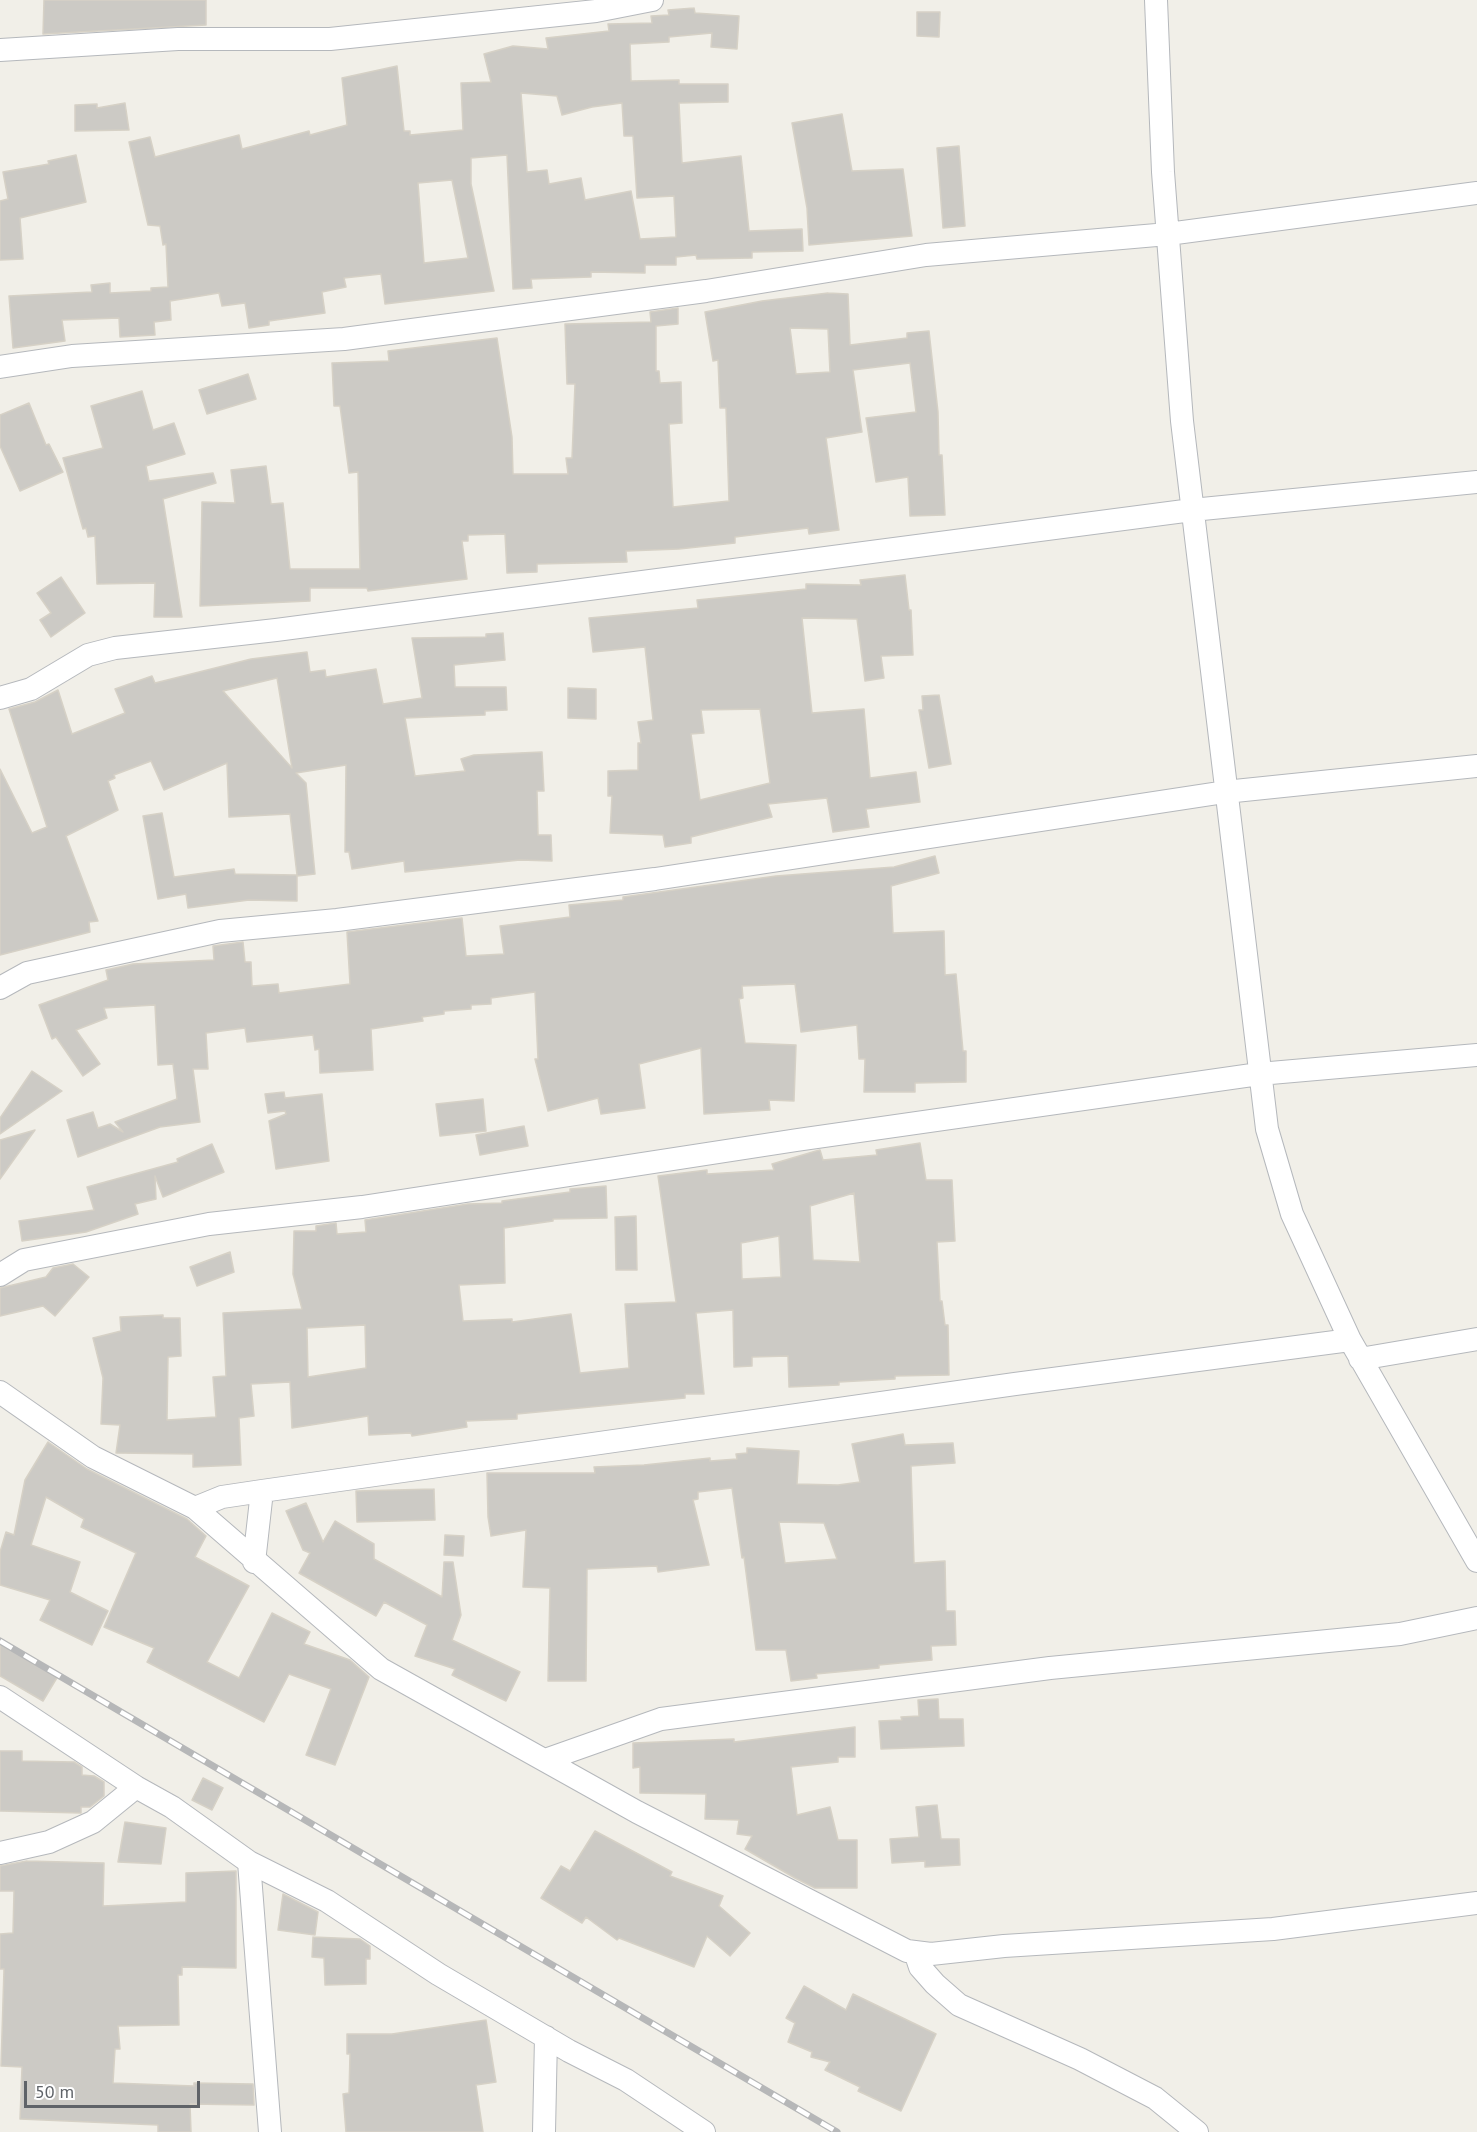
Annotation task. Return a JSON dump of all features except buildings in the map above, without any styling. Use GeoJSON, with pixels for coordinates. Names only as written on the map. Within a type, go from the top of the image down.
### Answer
{"type":"FeatureCollection","features":[{"type":"Feature","properties":{"kind":"street"},"geometry":{"type":"LineString","coordinates":[[0,50],[178,39],[330,39],[596,11],[652,0]]}},
{"type":"Feature","properties":{"kind":"street"},"geometry":{"type":"LineString","coordinates":[[1156,0],[1168,234],[1182,421],[1266,1129],[1292,1214],[1355,1349],[1477,1561]]}},
{"type":"Feature","properties":{"kind":"street"},"geometry":{"type":"LineString","coordinates":[[0,367],[72,356],[344,339],[660,297],[926,255],[1168,234],[1477,193]]}},
{"type":"Feature","properties":{"kind":"street"},"geometry":{"type":"LineString","coordinates":[[0,698],[31,689],[88,655],[115,648],[276,630],[1192,510],[1477,482]]}},
{"type":"Feature","properties":{"kind":"street"},"geometry":{"type":"LineString","coordinates":[[0,988],[27,972],[220,931],[337,920],[655,879],[1225,792],[1477,766]]}},
{"type":"Feature","properties":{"kind":"street"},"geometry":{"type":"LineString","coordinates":[[0,1275],[24,1260],[208,1224],[362,1207],[797,1140],[1259,1074],[1477,1055]]}},
{"type":"Feature","properties":{"kind":"street"},"geometry":{"type":"LineString","coordinates":[[195,1508],[222,1497],[1015,1384],[1355,1349],[1477,1339]]}},
{"type":"Feature","properties":{"kind":"street"},"geometry":{"type":"LineString","coordinates":[[0,1392],[93,1457],[195,1508],[254,1562],[381,1669],[637,1812],[907,1951],[931,1954],[1004,1946],[1273,1929],[1477,1903]]}},
{"type":"Feature","properties":{"kind":"street"},"geometry":{"type":"LineString","coordinates":[[254,1562],[262,1491]]}},
{"type":"Feature","properties":{"kind":"street"},"geometry":{"type":"LineString","coordinates":[[545,1760],[660,1719],[1050,1668],[1400,1634],[1477,1618]]}},
{"type":"Feature","properties":{"kind":"street"},"geometry":{"type":"LineString","coordinates":[[0,1697],[136,1787],[172,1807],[249,1862],[327,1901],[438,1974],[546,2037],[626,2080],[704,2132]]}},
{"type":"Feature","properties":{"kind":"street"},"geometry":{"type":"LineString","coordinates":[[0,1853],[50,1842],[93,1822],[136,1787]]}},
{"type":"Feature","properties":{"kind":"street"},"geometry":{"type":"LineString","coordinates":[[249,1862],[270,2132]]}},
{"type":"Feature","properties":{"kind":"street"},"geometry":{"type":"LineString","coordinates":[[915,1952],[920,1967],[934,1984],[959,2006],[1080,2059],[1146,2093],[1197,2132]]}},
{"type":"Feature","properties":{"kind":"street"},"geometry":{"type":"LineString","coordinates":[[544,2132],[546,2037]]}},
{"type":"Feature","properties":{"kind":"railway"},"geometry":{"type":"LineString","coordinates":[[0,1641],[837,2132]]}}]}
